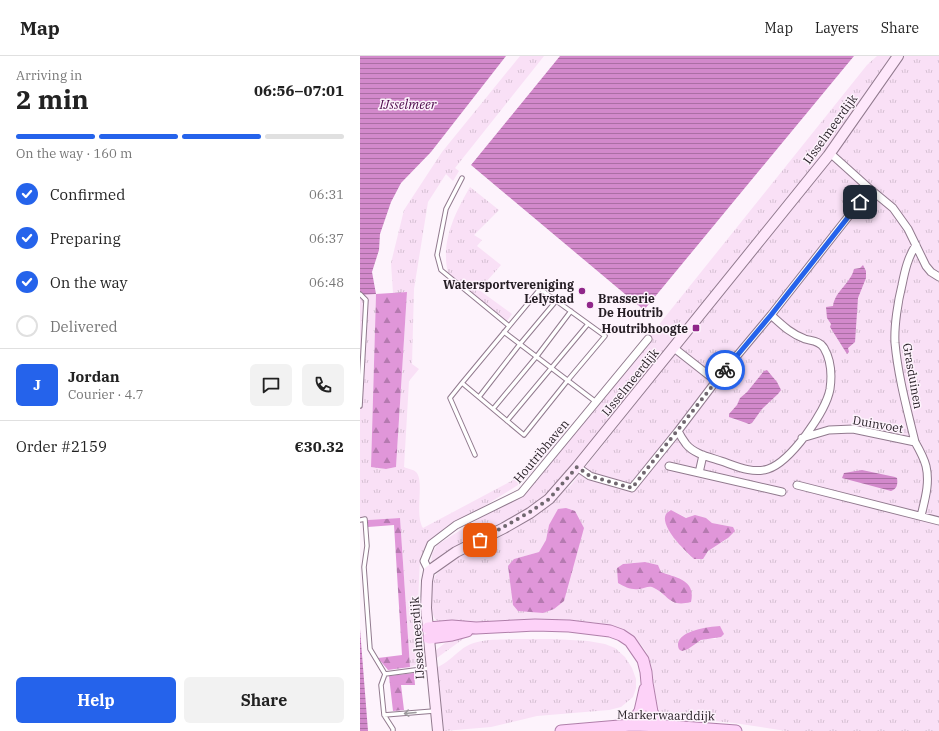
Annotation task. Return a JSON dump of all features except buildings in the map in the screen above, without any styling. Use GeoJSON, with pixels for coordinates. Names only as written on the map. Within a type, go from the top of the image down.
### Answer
{"type":"FeatureCollection","features":[{"type":"Feature","properties":{"kind":"main road"},"geometry":{"type":"LineString","coordinates":[[428,633],[452,635],[476,628],[535,625],[569,626],[610,631],[621,635],[630,641],[643,660],[652,712],[662,726]]}},
{"type":"Feature","properties":{"kind":"main road"},"geometry":{"type":"LineString","coordinates":[[631,725],[640,711],[647,684]]}},
{"type":"Feature","properties":{"kind":"main road","name":"Markerwaarddijk"},"geometry":{"type":"LineString","coordinates":[[561,731],[631,725],[736,731]]}},
{"type":"Feature","properties":{"kind":"main road","name":"Markerwaarddijk"},"geometry":{"type":"LineString","coordinates":[[573,730],[591,731]]}},
{"type":"Feature","properties":{"kind":"street","name":"IJsselmeerdijk"},"geometry":{"type":"LineString","coordinates":[[438,731],[426,608],[427,581],[430,570],[456,552],[504,528],[549,499],[674,348],[830,153],[898,56]]}},
{"type":"Feature","properties":{"kind":"street"},"geometry":{"type":"LineString","coordinates":[[830,153],[870,190],[893,208],[916,244],[926,266],[931,272],[939,277]]}},
{"type":"Feature","properties":{"kind":"street"},"geometry":{"type":"LineString","coordinates":[[577,467],[590,476],[632,488],[870,190]]}},
{"type":"Feature","properties":{"kind":"street","name":"Grasduinen"},"geometry":{"type":"LineString","coordinates":[[915,442],[900,381],[895,341],[898,301],[910,254],[916,244]]}},
{"type":"Feature","properties":{"kind":"street"},"geometry":{"type":"LineString","coordinates":[[678,431],[686,444],[703,455],[746,470],[769,469],[783,460],[802,438],[819,415],[826,401],[830,389],[830,364],[823,346],[815,341],[806,339],[787,330],[771,315]]}},
{"type":"Feature","properties":{"kind":"street","name":"Houtribhaven"},"geometry":{"type":"LineString","coordinates":[[430,570],[424,561],[431,544],[456,525],[521,493],[648,339]]}},
{"type":"Feature","properties":{"kind":"street"},"geometry":{"type":"LineString","coordinates":[[674,348],[716,381]]}},
{"type":"Feature","properties":{"kind":"street","name":"Duinvoet"},"geometry":{"type":"LineString","coordinates":[[802,438],[829,430],[853,430],[915,442],[926,464],[928,481],[927,493],[921,516]]}},
{"type":"Feature","properties":{"kind":"street"},"geometry":{"type":"LineString","coordinates":[[699,473],[703,455]]}},
{"type":"Feature","properties":{"kind":"street"},"geometry":{"type":"LineString","coordinates":[[669,466],[782,492]]}},
{"type":"Feature","properties":{"kind":"street"},"geometry":{"type":"LineString","coordinates":[[797,484],[939,521]]}},
{"type":"Feature","properties":{"kind":"lane"},"geometry":{"type":"LineString","coordinates":[[462,178],[446,210],[437,255],[441,270],[509,326]]}},
{"type":"Feature","properties":{"kind":"lane"},"geometry":{"type":"LineString","coordinates":[[462,383],[524,436],[605,336],[540,289],[504,332],[462,383],[450,398],[475,455]]}},
{"type":"Feature","properties":{"kind":"lane"},"geometry":{"type":"LineString","coordinates":[[360,294],[366,300],[360,406]]}},
{"type":"Feature","properties":{"kind":"lane"},"geometry":{"type":"LineString","coordinates":[[479,397],[556,301]]}},
{"type":"Feature","properties":{"kind":"lane"},"geometry":{"type":"LineString","coordinates":[[493,409],[537,356],[571,311]]}},
{"type":"Feature","properties":{"kind":"lane"},"geometry":{"type":"LineString","coordinates":[[507,421],[588,324]]}},
{"type":"Feature","properties":{"kind":"lane"},"geometry":{"type":"LineString","coordinates":[[504,332],[596,402]]}},
{"type":"Feature","properties":{"kind":"lane"},"geometry":{"type":"LineString","coordinates":[[360,520],[365,519],[367,546],[364,567],[370,650],[385,674]]}},
{"type":"Feature","properties":{"kind":"lane"},"geometry":{"type":"LineString","coordinates":[[385,674],[431,668]]}},
{"type":"Feature","properties":{"kind":"lane"},"geometry":{"type":"LineString","coordinates":[[385,674],[381,685],[384,715],[393,731]]}},
{"type":"Feature","properties":{"kind":"lane"},"geometry":{"type":"LineString","coordinates":[[384,715],[435,711]]}},
{"type":"Feature","properties":{"kind":"green space"},"geometry":{"type":"Polygon","coordinates":[[[520,56],[544,56],[455,168],[459,171],[453,181],[446,174],[428,202],[414,289],[412,364],[419,369],[409,381],[404,467],[415,471],[419,476],[419,515],[423,528],[536,468],[518,485],[428,542],[420,558],[418,604],[423,662],[410,667],[400,518],[368,520],[367,517],[360,518],[360,295],[376,294],[371,466],[386,469],[396,467],[407,292],[393,293],[391,263],[404,210],[442,152],[520,56]]]}},
{"type":"Feature","properties":{"kind":"green space"},"geometry":{"type":"Polygon","coordinates":[[[877,56],[891,56],[826,153],[665,353],[548,494],[533,507],[435,560],[431,565],[432,554],[437,545],[526,489],[568,440],[867,65],[877,56]]]}},
{"type":"Feature","properties":{"kind":"green space"},"geometry":{"type":"Polygon","coordinates":[[[903,56],[939,56],[939,731],[786,731],[734,723],[670,717],[661,713],[656,707],[651,663],[645,650],[636,639],[619,628],[592,622],[568,620],[449,625],[442,624],[435,619],[431,610],[430,590],[435,576],[449,560],[537,514],[571,485],[766,239],[903,56]],[[769,372],[759,377],[740,398],[733,419],[749,424],[752,423],[762,409],[778,394],[773,377],[769,372]],[[671,510],[665,520],[677,541],[694,559],[707,553],[711,548],[727,539],[733,527],[712,523],[706,518],[687,518],[671,510]],[[549,525],[546,540],[539,552],[514,559],[543,613],[549,525]],[[645,562],[623,564],[617,568],[619,583],[625,587],[652,587],[679,603],[691,602],[679,578],[661,572],[658,565],[645,562]],[[702,629],[688,632],[695,643],[706,639],[717,639],[702,629]]]}},
{"type":"Feature","properties":{"kind":"green space"},"geometry":{"type":"Polygon","coordinates":[[[470,187],[499,210],[474,235],[482,240],[477,246],[501,265],[479,290],[512,314],[507,321],[449,276],[446,264],[447,241],[454,218],[470,187]]]}},
{"type":"Feature","properties":{"kind":"green space"},"geometry":{"type":"Polygon","coordinates":[[[407,292],[396,467],[386,469],[371,467],[376,294],[407,292]]]}},
{"type":"Feature","properties":{"kind":"green space"},"geometry":{"type":"Polygon","coordinates":[[[566,508],[575,511],[584,528],[564,601],[554,609],[543,613],[518,611],[513,605],[508,566],[514,559],[539,552],[546,540],[549,525],[558,509],[566,508]]]}},
{"type":"Feature","properties":{"kind":"green space"},"geometry":{"type":"Polygon","coordinates":[[[671,510],[686,518],[695,515],[706,518],[712,523],[733,527],[735,531],[728,538],[708,551],[703,559],[694,559],[674,538],[666,525],[666,514],[671,510]]]}},
{"type":"Feature","properties":{"kind":"green space"},"geometry":{"type":"Polygon","coordinates":[[[400,518],[410,667],[388,670],[378,658],[402,655],[394,525],[368,527],[368,520],[400,518]]]}},
{"type":"Feature","properties":{"kind":"green space"},"geometry":{"type":"Polygon","coordinates":[[[645,562],[658,565],[661,572],[679,578],[688,584],[692,595],[691,602],[673,602],[652,587],[633,589],[618,583],[617,568],[623,564],[645,562]]]}},
{"type":"Feature","properties":{"kind":"green space"},"geometry":{"type":"Polygon","coordinates":[[[720,626],[724,634],[721,637],[701,640],[688,649],[682,651],[679,649],[678,644],[680,639],[689,632],[702,628],[720,626]]]}},
{"type":"Feature","properties":{"kind":"green space"},"geometry":{"type":"Polygon","coordinates":[[[487,632],[466,637],[434,660],[434,652],[447,642],[464,635],[487,632]]]}},
{"type":"Feature","properties":{"kind":"green space"},"geometry":{"type":"Polygon","coordinates":[[[515,639],[588,641],[605,644],[615,648],[625,657],[632,668],[636,679],[636,688],[633,697],[621,707],[609,710],[537,716],[491,727],[444,731],[436,668],[473,643],[486,640],[515,639]]]}},
{"type":"Feature","properties":{"kind":"green space"},"geometry":{"type":"Polygon","coordinates":[[[414,673],[415,685],[401,685],[404,710],[393,711],[389,676],[414,673]]]}},
{"type":"Feature","properties":{"kind":"water","name":"IJsselmeer"},"geometry":{"type":"Polygon","coordinates":[[[360,56],[506,56],[431,152],[401,183],[391,202],[380,234],[379,250],[372,272],[376,294],[360,295],[360,56]]]}},
{"type":"Feature","properties":{"kind":"water"},"geometry":{"type":"Polygon","coordinates":[[[560,56],[854,56],[644,310],[471,165],[560,56]]]}},
{"type":"Feature","properties":{"kind":"water"},"geometry":{"type":"Polygon","coordinates":[[[863,265],[866,271],[866,278],[858,298],[855,342],[848,348],[849,352],[847,354],[830,327],[831,324],[827,318],[826,307],[833,306],[834,301],[850,279],[854,269],[860,268],[863,265]]]}},
{"type":"Feature","properties":{"kind":"water"},"geometry":{"type":"Polygon","coordinates":[[[767,370],[777,382],[781,390],[778,394],[762,409],[752,423],[749,424],[729,417],[729,414],[737,405],[740,398],[747,392],[764,371],[767,370]]]}},
{"type":"Feature","properties":{"kind":"water"},"geometry":{"type":"Polygon","coordinates":[[[862,470],[895,477],[897,478],[897,486],[891,491],[842,478],[844,473],[862,470]]]}},
{"type":"Feature","properties":{"kind":"water"},"geometry":{"type":"Polygon","coordinates":[[[360,629],[368,731],[360,731],[360,629]]]}},
{"type":"Feature","properties":{"kind":"way so far"},"geometry":{"type":"LineString","coordinates":[[480,540],[504,528],[549,499],[577,467],[590,476],[632,488],[725,370]]}},
{"type":"Feature","properties":{"kind":"place","name":"Watersportvereniging Lelystad"},"geometry":{"type":"Point","coordinates":[582,291]}},
{"type":"Feature","properties":{"kind":"place","name":"Brasserie De Houtrib"},"geometry":{"type":"Point","coordinates":[590,305]}},
{"type":"Feature","properties":{"kind":"place","name":"Houtribhoogte"},"geometry":{"type":"Point","coordinates":[696,328]}},
{"type":"Feature","properties":{"kind":"route"},"geometry":{"type":"LineString","coordinates":[[725,370],[771,315],[860,202]]}}]}
